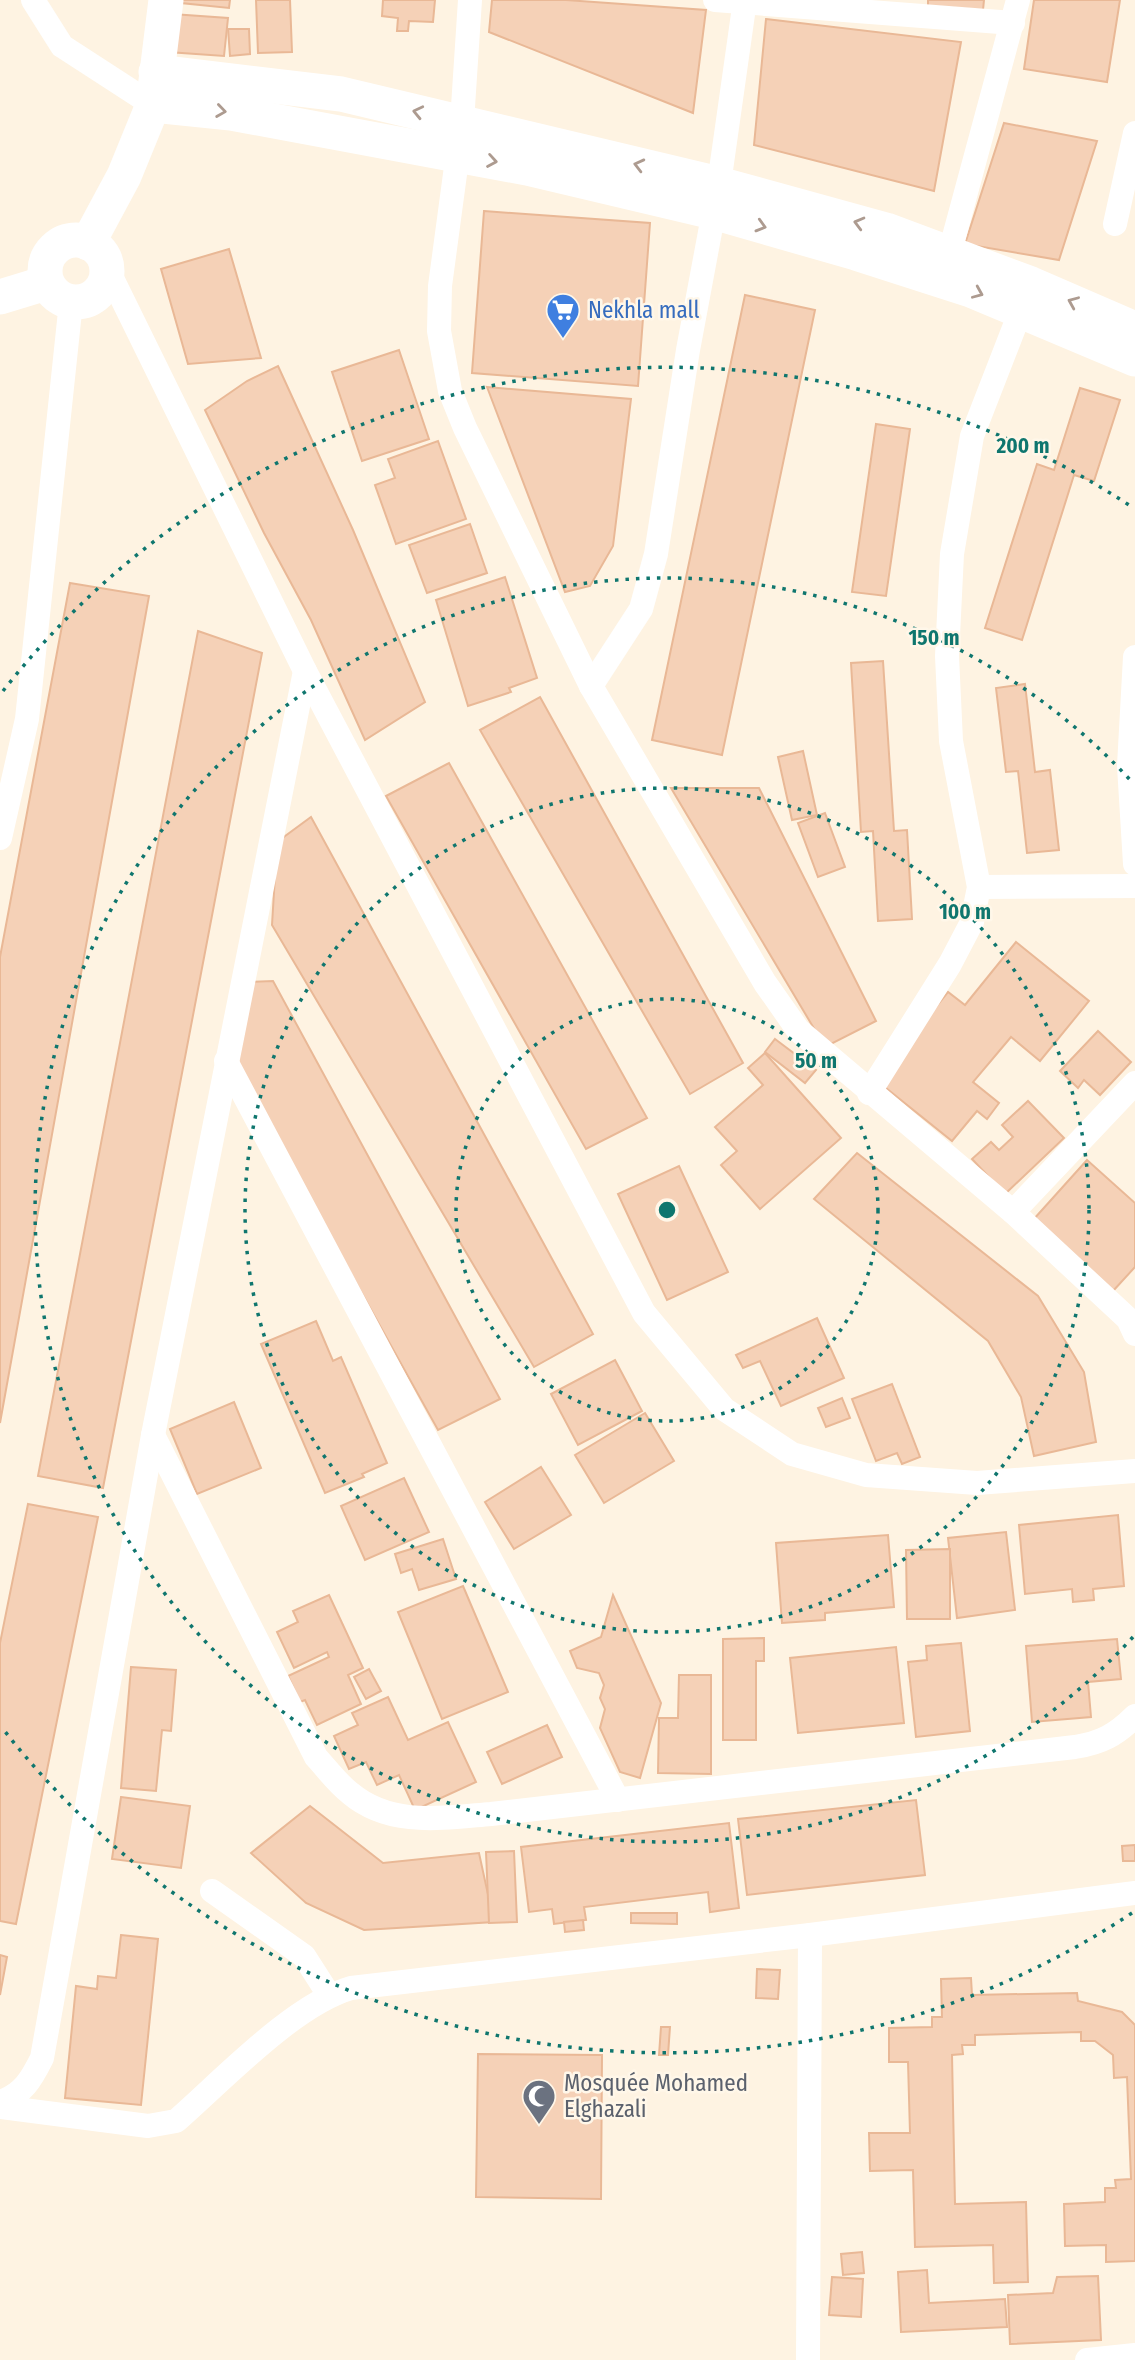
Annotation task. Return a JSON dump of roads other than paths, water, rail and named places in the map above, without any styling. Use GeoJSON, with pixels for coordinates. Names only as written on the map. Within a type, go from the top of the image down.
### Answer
{"type":"FeatureCollection","features":[{"type":"Feature","properties":{"kind":"main road"},"geometry":{"type":"LineString","coordinates":[[0,297],[59,293],[85,302],[94,296],[106,279],[97,255],[154,88],[166,0]]}},
{"type":"Feature","properties":{"kind":"main road"},"geometry":{"type":"LineString","coordinates":[[154,88],[341,94],[459,138],[527,168],[716,198],[946,267],[1026,298],[1135,329]]}},
{"type":"Feature","properties":{"kind":"main road"},"geometry":{"type":"LineString","coordinates":[[59,293],[46,262],[51,253],[69,241],[97,255]]}},
{"type":"Feature","properties":{"kind":"main road"},"geometry":{"type":"LineString","coordinates":[[1026,298],[1135,359]]}},
{"type":"Feature","properties":{"kind":"street"},"geometry":{"type":"LineString","coordinates":[[33,0],[62,46],[98,70],[154,88]]}},
{"type":"Feature","properties":{"kind":"street"},"geometry":{"type":"LineString","coordinates":[[470,0],[459,138],[440,286],[439,331],[450,391],[465,428],[591,686],[765,983],[798,1030],[869,1093],[1013,1212],[1111,1302],[1128,1319],[1135,1334]]}},
{"type":"Feature","properties":{"kind":"street"},"geometry":{"type":"LineString","coordinates":[[715,0],[1015,12],[946,267]]}},
{"type":"Feature","properties":{"kind":"street"},"geometry":{"type":"LineString","coordinates":[[591,686],[641,609],[656,554],[716,198],[745,1]]}},
{"type":"Feature","properties":{"kind":"street"},"geometry":{"type":"LineString","coordinates":[[98,70],[154,88]]}},
{"type":"Feature","properties":{"kind":"street"},"geometry":{"type":"LineString","coordinates":[[1115,224],[1135,133]]}},
{"type":"Feature","properties":{"kind":"street"},"geometry":{"type":"LineString","coordinates":[[97,255],[305,671],[644,1313],[724,1409],[792,1454],[866,1475],[977,1483],[1135,1471]]}},
{"type":"Feature","properties":{"kind":"street"},"geometry":{"type":"LineString","coordinates":[[0,838],[27,719],[59,293]]}},
{"type":"Feature","properties":{"kind":"street"},"geometry":{"type":"LineString","coordinates":[[869,1093],[950,964],[972,922],[979,887],[951,741],[947,656],[952,554],[972,436],[1026,298]]}},
{"type":"Feature","properties":{"kind":"street"},"geometry":{"type":"LineString","coordinates":[[1135,657],[1129,766],[1135,864]]}},
{"type":"Feature","properties":{"kind":"street"},"geometry":{"type":"LineString","coordinates":[[0,2105],[16,2097],[31,2081],[41,2058],[153,1434],[305,671]]}},
{"type":"Feature","properties":{"kind":"street"},"geometry":{"type":"LineString","coordinates":[[979,887],[1135,886]]}},
{"type":"Feature","properties":{"kind":"street"},"geometry":{"type":"LineString","coordinates":[[226,1061],[618,1800]]}},
{"type":"Feature","properties":{"kind":"street"},"geometry":{"type":"LineString","coordinates":[[1013,1212],[1135,1083]]}},
{"type":"Feature","properties":{"kind":"street"},"geometry":{"type":"LineString","coordinates":[[153,1434],[316,1757],[349,1793],[392,1816],[432,1819],[618,1800],[1101,1743],[1119,1732],[1135,1716]]}},
{"type":"Feature","properties":{"kind":"street"},"geometry":{"type":"LineString","coordinates":[[212,1891],[304,1956],[329,1995]]}},
{"type":"Feature","properties":{"kind":"street"},"geometry":{"type":"LineString","coordinates":[[0,2105],[148,2126],[176,2120],[295,2017],[329,1995],[351,1988],[810,1936],[1135,1894]]}},
{"type":"Feature","properties":{"kind":"street"},"geometry":{"type":"LineString","coordinates":[[808,2360],[810,1936]]}},
{"type":"Feature","properties":{"kind":"street"},"geometry":{"type":"LineString","coordinates":[[1087,2360],[1135,2355]]}},
{"type":"Feature","properties":{"kind":"place","name":"Nekhla mall"},"geometry":{"type":"Point","coordinates":[563,340]}},
{"type":"Feature","properties":{"kind":"place","name":"Mosquée Mohamed Elghazali"},"geometry":{"type":"Point","coordinates":[539,2126]}}]}
